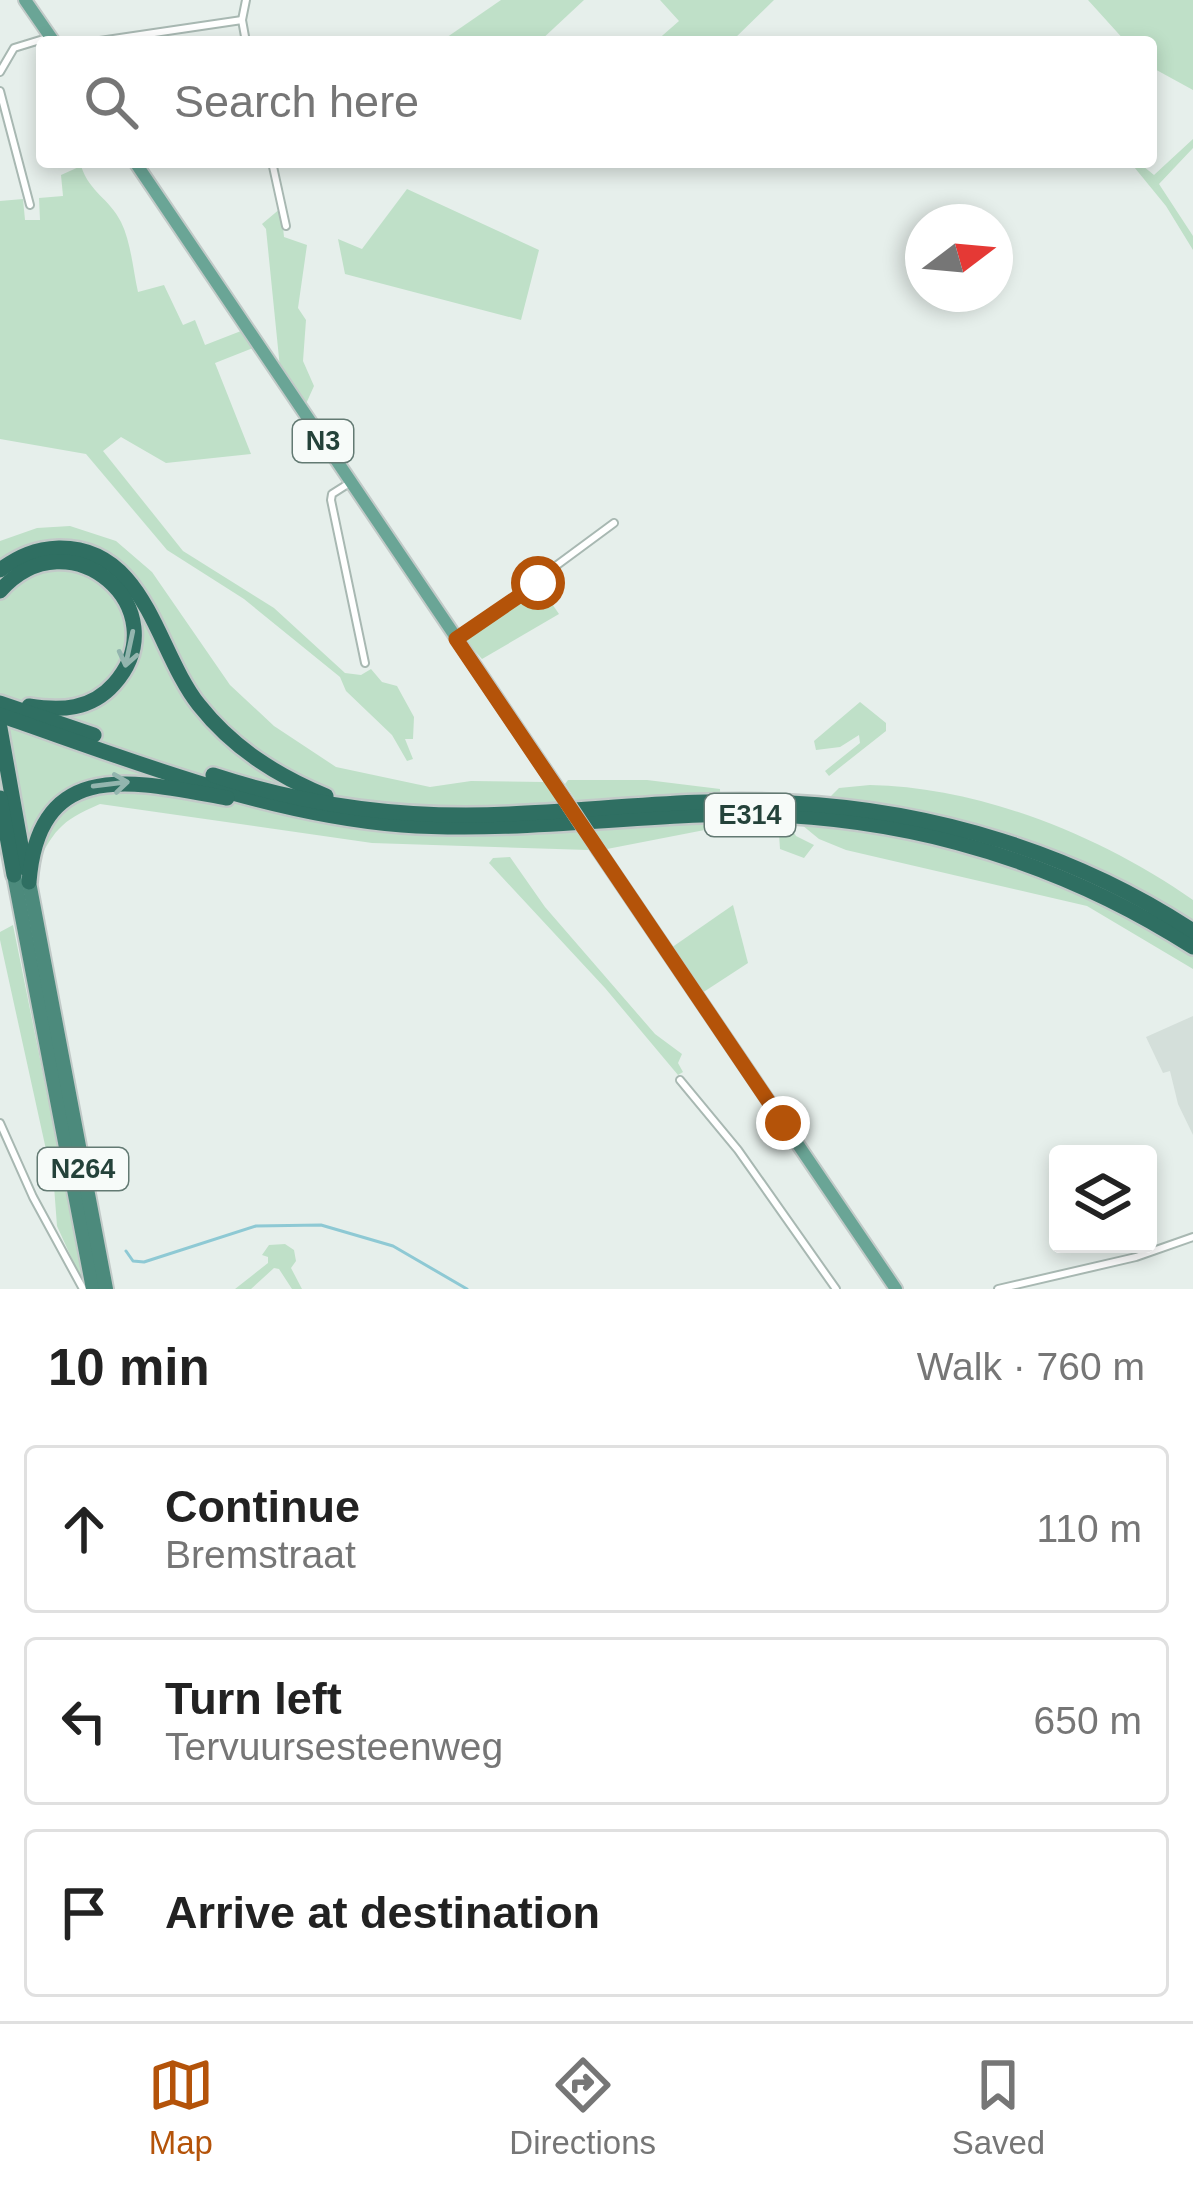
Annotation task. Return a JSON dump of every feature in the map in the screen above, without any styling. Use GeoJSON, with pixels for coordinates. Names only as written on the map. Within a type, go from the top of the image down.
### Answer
{"type":"FeatureCollection","features":[{"type":"Feature","properties":{"kind":"highway"},"geometry":{"type":"LineString","coordinates":[[0,571],[15,559],[47,549],[73,548],[116,566],[143,599],[178,674],[219,728],[270,769],[339,804]]}},
{"type":"Feature","properties":{"kind":"highway"},"geometry":{"type":"LineString","coordinates":[[0,591],[11,578],[35,565],[60,560],[80,563],[106,576],[119,590],[134,630],[130,659],[122,675],[92,702],[69,709],[2,708]]}},
{"type":"Feature","properties":{"kind":"highway","name":"E314"},"geometry":{"type":"LineString","coordinates":[[2,708],[224,778],[339,804],[403,812],[504,814],[774,802],[883,812],[1014,844],[1105,882],[1192,930]]}},
{"type":"Feature","properties":{"kind":"highway","name":"E314"},"geometry":{"type":"LineString","coordinates":[[2,708],[260,801],[403,825],[507,827],[760,814],[881,825],[983,848],[1054,873],[1138,913],[1193,947]]}},
{"type":"Feature","properties":{"kind":"highway"},"geometry":{"type":"LineString","coordinates":[[1,735],[21,879]]}},
{"type":"Feature","properties":{"kind":"highway"},"geometry":{"type":"LineString","coordinates":[[21,879],[41,827],[57,807],[88,787],[139,782],[260,801]]}},
{"type":"Feature","properties":{"kind":"highway"},"geometry":{"type":"LineString","coordinates":[[0,798],[21,879]]}},
{"type":"Feature","properties":{"kind":"highway"},"geometry":{"type":"LineString","coordinates":[[0,832],[21,879]]}},
{"type":"Feature","properties":{"kind":"highway","name":"N264"},"geometry":{"type":"LineString","coordinates":[[21,879],[93,1289]]}},
{"type":"Feature","properties":{"kind":"highway","name":"N264"},"geometry":{"type":"LineString","coordinates":[[21,879],[106,1289]]}},
{"type":"Feature","properties":{"kind":"main road"},"geometry":{"type":"LineString","coordinates":[[25,0],[52,36]]}},
{"type":"Feature","properties":{"kind":"main road","name":"N3"},"geometry":{"type":"LineString","coordinates":[[138,168],[896,1289]]}},
{"type":"Feature","properties":{"kind":"street"},"geometry":{"type":"LineString","coordinates":[[245,36],[246,0]]}},
{"type":"Feature","properties":{"kind":"street"},"geometry":{"type":"LineString","coordinates":[[134,36],[242,20]]}},
{"type":"Feature","properties":{"kind":"street"},"geometry":{"type":"LineString","coordinates":[[0,72],[6,57],[19,45],[36,43]]}},
{"type":"Feature","properties":{"kind":"street"},"geometry":{"type":"LineString","coordinates":[[0,92],[30,206]]}},
{"type":"Feature","properties":{"kind":"street"},"geometry":{"type":"LineString","coordinates":[[277,168],[286,226]]}},
{"type":"Feature","properties":{"kind":"street"},"geometry":{"type":"LineString","coordinates":[[351,482],[332,494],[331,500],[365,663]]}},
{"type":"Feature","properties":{"kind":"street"},"geometry":{"type":"LineString","coordinates":[[456,639],[614,524]]}},
{"type":"Feature","properties":{"kind":"street"},"geometry":{"type":"LineString","coordinates":[[680,1079],[836,1289]]}},
{"type":"Feature","properties":{"kind":"street"},"geometry":{"type":"LineString","coordinates":[[0,1123],[83,1289]]}},
{"type":"Feature","properties":{"kind":"street"},"geometry":{"type":"LineString","coordinates":[[998,1289],[1136,1257],[1193,1238]]}},
{"type":"Feature","properties":{"kind":"shaded area"},"geometry":{"type":"Polygon","coordinates":[[[1193,1016],[1193,1135],[1178,1104],[1170,1071],[1163,1073],[1146,1037],[1193,1016]]]}},
{"type":"Feature","properties":{"kind":"green space"},"geometry":{"type":"Polygon","coordinates":[[[501,0],[584,0],[545,36],[449,36],[501,0]]]}},
{"type":"Feature","properties":{"kind":"green space"},"geometry":{"type":"Polygon","coordinates":[[[660,0],[774,0],[737,36],[662,36],[679,21],[660,0]]]}},
{"type":"Feature","properties":{"kind":"green space"},"geometry":{"type":"Polygon","coordinates":[[[1088,0],[1193,0],[1193,90],[1157,70],[1157,36],[1121,36],[1088,0]]]}},
{"type":"Feature","properties":{"kind":"green space"},"geometry":{"type":"Polygon","coordinates":[[[1193,139],[1193,148],[1159,184],[1193,236],[1193,250],[1135,168],[1145,168],[1154,175],[1193,139]]]}},
{"type":"Feature","properties":{"kind":"green space"},"geometry":{"type":"Polygon","coordinates":[[[82,168],[121,222],[138,292],[164,285],[183,325],[195,320],[205,345],[241,331],[253,348],[215,363],[251,454],[166,463],[121,437],[103,451],[183,551],[274,608],[345,673],[361,675],[371,669],[382,682],[397,686],[414,717],[413,739],[405,739],[413,759],[407,761],[392,735],[346,691],[340,677],[244,599],[167,550],[86,454],[0,439],[0,201],[23,199],[25,220],[40,220],[39,198],[63,196],[61,175],[82,168]]]}},
{"type":"Feature","properties":{"kind":"green space"},"geometry":{"type":"Polygon","coordinates":[[[407,189],[539,250],[521,320],[345,274],[338,239],[362,249],[407,189]]]}},
{"type":"Feature","properties":{"kind":"green space"},"geometry":{"type":"Polygon","coordinates":[[[281,208],[284,237],[307,245],[298,308],[306,320],[303,361],[314,386],[305,406],[280,368],[262,224],[281,208]]]}},
{"type":"Feature","properties":{"kind":"green space"},"geometry":{"type":"Polygon","coordinates":[[[70,526],[116,541],[152,572],[230,685],[274,726],[336,767],[430,787],[471,781],[544,782],[589,850],[372,843],[100,804],[59,829],[34,870],[0,823],[0,541],[37,528],[70,526]]]}},
{"type":"Feature","properties":{"kind":"green space"},"geometry":{"type":"Polygon","coordinates":[[[539,585],[559,614],[482,659],[464,639],[539,585]]]}},
{"type":"Feature","properties":{"kind":"green space"},"geometry":{"type":"Polygon","coordinates":[[[860,702],[886,723],[886,731],[829,776],[825,771],[860,743],[859,735],[840,747],[816,750],[814,741],[860,702]]]}},
{"type":"Feature","properties":{"kind":"green space"},"geometry":{"type":"Polygon","coordinates":[[[568,780],[647,780],[720,789],[721,823],[789,824],[796,836],[814,845],[804,858],[780,849],[779,834],[725,834],[720,827],[607,849],[565,784],[568,780]]]}},
{"type":"Feature","properties":{"kind":"green space"},"geometry":{"type":"Polygon","coordinates":[[[870,785],[997,805],[1120,855],[1193,900],[1193,969],[1087,906],[846,850],[819,839],[802,825],[839,788],[870,785]]]}},
{"type":"Feature","properties":{"kind":"green space"},"geometry":{"type":"Polygon","coordinates":[[[510,857],[545,907],[655,1034],[682,1054],[678,1063],[683,1072],[678,1075],[489,863],[493,858],[510,857]]]}},
{"type":"Feature","properties":{"kind":"green space"},"geometry":{"type":"Polygon","coordinates":[[[733,905],[748,963],[702,993],[671,948],[733,905]]]}},
{"type":"Feature","properties":{"kind":"green space"},"geometry":{"type":"Polygon","coordinates":[[[13,925],[81,1279],[57,1226],[54,1186],[0,940],[0,932],[13,925]]]}},
{"type":"Feature","properties":{"kind":"green space"},"geometry":{"type":"Polygon","coordinates":[[[285,1244],[294,1250],[296,1261],[291,1268],[302,1289],[292,1289],[274,1268],[251,1289],[235,1289],[268,1263],[262,1255],[269,1245],[285,1244]]]}},
{"type":"Feature","properties":{"kind":"waterway"},"geometry":{"type":"LineString","coordinates":[[126,1251],[133,1261],[144,1262],[256,1226],[321,1225],[393,1246],[467,1289]]}},
{"type":"Feature","properties":{"kind":"route"},"geometry":{"type":"LineString","coordinates":[[538,583],[456,639],[783,1123]]}}]}
